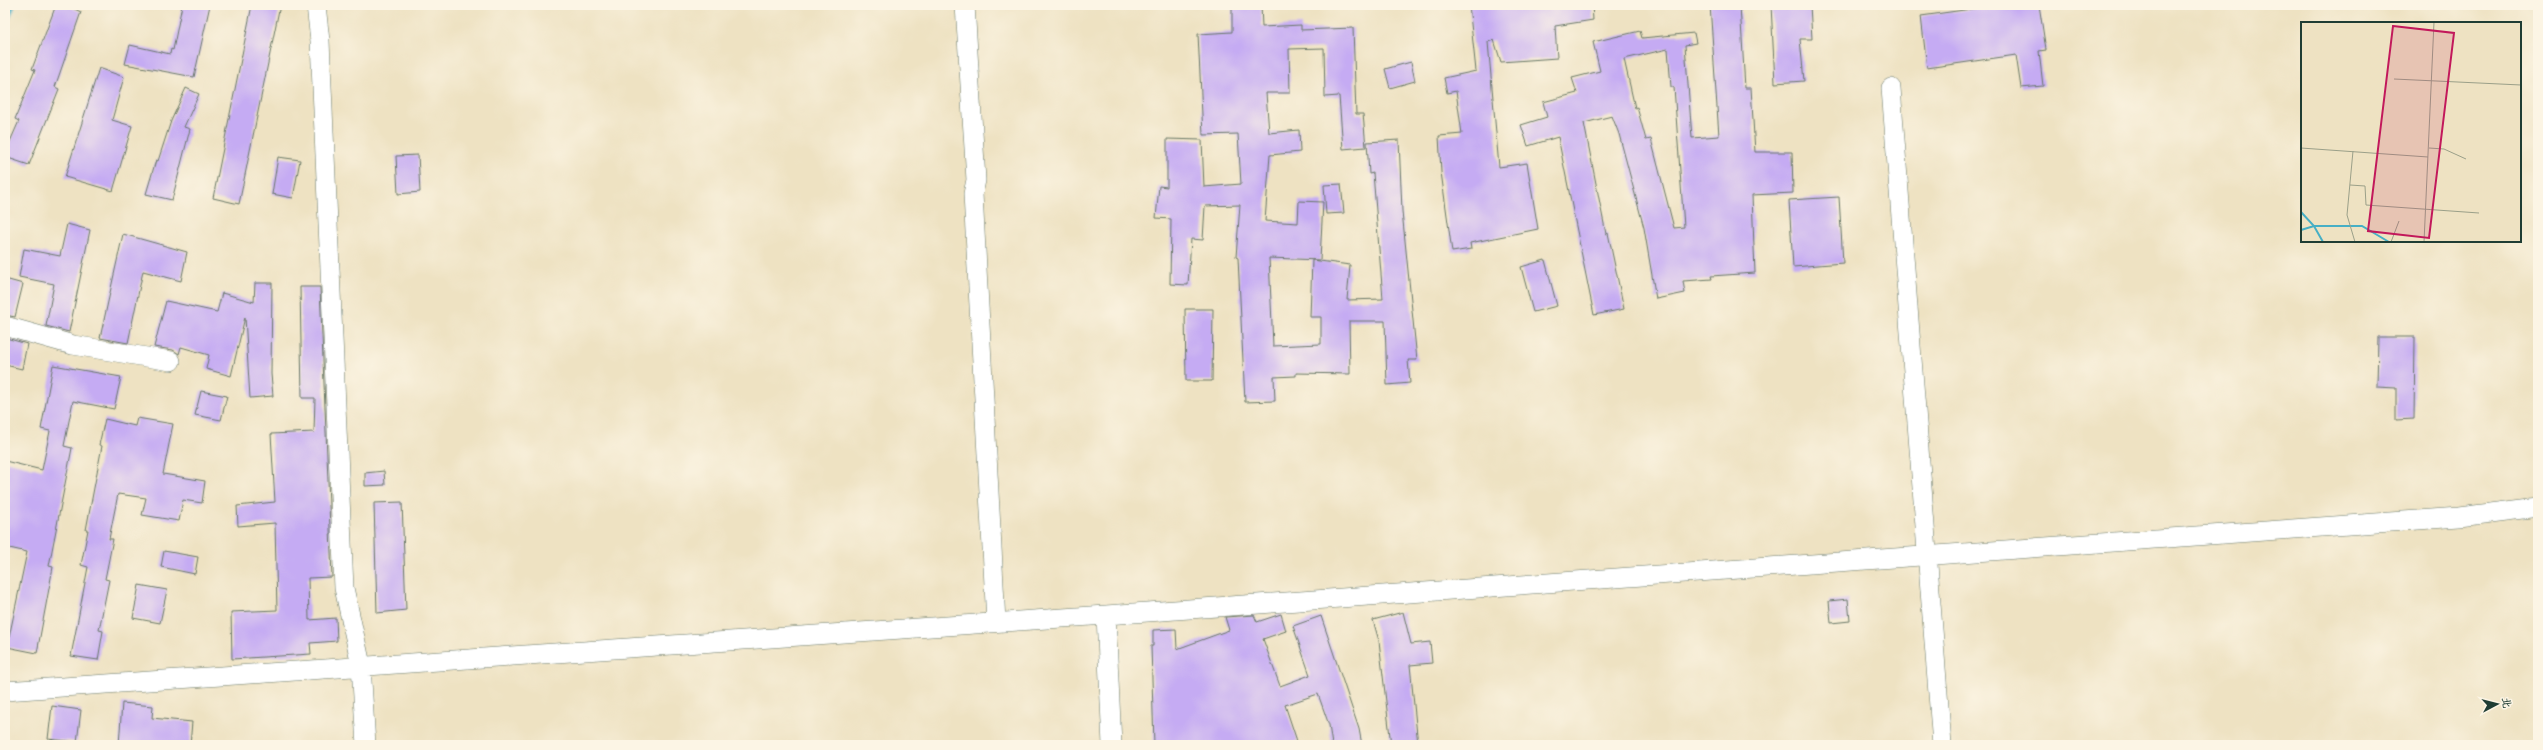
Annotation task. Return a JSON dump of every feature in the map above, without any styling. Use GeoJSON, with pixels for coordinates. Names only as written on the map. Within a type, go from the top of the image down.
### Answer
{"type":"FeatureCollection","features":[{"type":"Feature","properties":{"kind":"street"},"geometry":{"type":"LineString","coordinates":[[316,5],[321,49],[344,588],[361,665],[366,745]]}},
{"type":"Feature","properties":{"kind":"street"},"geometry":{"type":"LineString","coordinates":[[965,5],[976,180],[973,194],[996,622]]}},
{"type":"Feature","properties":{"kind":"street"},"geometry":{"type":"LineString","coordinates":[[1892,88],[1926,556],[1942,745]]}},
{"type":"Feature","properties":{"kind":"street"},"geometry":{"type":"LineString","coordinates":[[5,326],[73,345],[172,361]]}},
{"type":"Feature","properties":{"kind":"street"},"geometry":{"type":"LineString","coordinates":[[5,691],[361,665],[1106,615],[1926,556],[2459,517],[2538,507]]}},
{"type":"Feature","properties":{"kind":"street"},"geometry":{"type":"LineString","coordinates":[[1106,615],[1112,745]]}},
{"type":"Feature","properties":{"kind":"building"},"geometry":{"type":"Polygon","coordinates":[[[56,5],[66,5],[81,12],[55,87],[59,89],[29,165],[5,157],[5,153],[19,121],[15,119],[35,70],[32,69],[56,5]]]}},
{"type":"Feature","properties":{"kind":"building"},"geometry":{"type":"Polygon","coordinates":[[[182,5],[210,5],[194,77],[125,64],[130,45],[170,54],[171,49],[173,50],[182,5]]]}},
{"type":"Feature","properties":{"kind":"building"},"geometry":{"type":"Polygon","coordinates":[[[252,5],[280,5],[239,204],[213,198],[252,5]]]}},
{"type":"Feature","properties":{"kind":"building"},"geometry":{"type":"Polygon","coordinates":[[[1232,5],[1261,5],[1262,27],[1301,25],[1301,30],[1353,28],[1356,114],[1363,114],[1366,147],[1343,149],[1339,96],[1325,97],[1324,48],[1289,49],[1290,93],[1266,93],[1269,133],[1299,130],[1300,152],[1270,155],[1265,221],[1298,223],[1299,201],[1323,202],[1320,260],[1269,258],[1273,346],[1321,344],[1321,317],[1310,317],[1312,260],[1350,265],[1347,300],[1383,299],[1373,173],[1369,174],[1367,142],[1399,140],[1402,211],[1417,360],[1408,360],[1410,383],[1387,385],[1385,321],[1349,321],[1350,374],[1296,373],[1296,376],[1274,377],[1275,401],[1245,402],[1238,258],[1236,257],[1240,205],[1205,206],[1203,240],[1191,239],[1188,285],[1170,284],[1171,219],[1156,218],[1159,186],[1167,187],[1167,139],[1202,140],[1204,187],[1241,184],[1238,134],[1203,135],[1198,34],[1232,32],[1232,5]]]}},
{"type":"Feature","properties":{"kind":"building"},"geometry":{"type":"Polygon","coordinates":[[[1469,5],[1592,5],[1593,20],[1555,26],[1557,58],[1501,62],[1494,40],[1488,42],[1499,167],[1527,163],[1538,229],[1470,243],[1471,249],[1452,252],[1441,172],[1439,136],[1462,134],[1456,91],[1447,93],[1444,78],[1476,71],[1469,5]]]}},
{"type":"Feature","properties":{"kind":"building"},"geometry":{"type":"Polygon","coordinates":[[[1710,5],[1740,5],[1745,88],[1751,88],[1755,152],[1792,152],[1793,193],[1752,195],[1755,273],[1711,276],[1712,279],[1683,281],[1685,293],[1656,299],[1644,228],[1619,134],[1612,116],[1584,123],[1606,234],[1608,233],[1624,309],[1594,315],[1558,137],[1528,146],[1521,125],[1547,117],[1543,102],[1577,93],[1572,78],[1600,71],[1593,42],[1640,31],[1642,38],[1694,33],[1696,43],[1685,45],[1692,138],[1719,136],[1710,5]],[[1668,49],[1624,59],[1635,108],[1637,107],[1646,140],[1651,139],[1674,228],[1684,227],[1674,87],[1671,87],[1668,49]]]}},
{"type":"Feature","properties":{"kind":"building"},"geometry":{"type":"Polygon","coordinates":[[[1771,5],[1810,5],[1812,39],[1800,39],[1804,81],[1775,83],[1771,5]]]}},
{"type":"Feature","properties":{"kind":"building"},"geometry":{"type":"Polygon","coordinates":[[[2000,5],[2039,5],[2046,50],[2039,51],[2043,86],[2021,88],[2016,55],[1927,68],[1921,16],[2000,5]]]}},
{"type":"Feature","properties":{"kind":"building"},"geometry":{"type":"Polygon","coordinates":[[[1411,62],[1415,81],[1390,88],[1385,69],[1411,62]]]}},
{"type":"Feature","properties":{"kind":"building"},"geometry":{"type":"Polygon","coordinates":[[[99,68],[124,77],[112,120],[132,126],[113,191],[65,177],[99,68]]]}},
{"type":"Feature","properties":{"kind":"building"},"geometry":{"type":"Polygon","coordinates":[[[186,88],[199,94],[184,127],[190,129],[172,200],[146,194],[156,160],[158,161],[171,121],[186,88]]]}},
{"type":"Feature","properties":{"kind":"building"},"geometry":{"type":"Polygon","coordinates":[[[418,155],[420,192],[398,194],[396,156],[418,155]]]}},
{"type":"Feature","properties":{"kind":"building"},"geometry":{"type":"Polygon","coordinates":[[[278,157],[300,160],[293,198],[272,194],[278,157]]]}},
{"type":"Feature","properties":{"kind":"building"},"geometry":{"type":"Polygon","coordinates":[[[1341,184],[1344,213],[1326,214],[1324,185],[1341,184]]]}},
{"type":"Feature","properties":{"kind":"building"},"geometry":{"type":"Polygon","coordinates":[[[1839,197],[1843,263],[1793,267],[1789,200],[1839,197]]]}},
{"type":"Feature","properties":{"kind":"building"},"geometry":{"type":"Polygon","coordinates":[[[67,224],[90,230],[69,332],[46,326],[54,284],[19,277],[24,249],[60,256],[67,224]]]}},
{"type":"Feature","properties":{"kind":"building"},"geometry":{"type":"Polygon","coordinates":[[[123,234],[187,252],[181,281],[143,271],[128,343],[100,338],[123,234]]]}},
{"type":"Feature","properties":{"kind":"building"},"geometry":{"type":"Polygon","coordinates":[[[1545,260],[1557,306],[1533,312],[1521,267],[1545,260]]]}},
{"type":"Feature","properties":{"kind":"building"},"geometry":{"type":"Polygon","coordinates":[[[5,279],[23,284],[15,317],[5,315],[5,279]]]}},
{"type":"Feature","properties":{"kind":"building"},"geometry":{"type":"Polygon","coordinates":[[[255,283],[272,283],[271,374],[273,396],[250,398],[245,317],[231,376],[206,369],[209,355],[181,347],[179,354],[173,350],[154,347],[166,301],[217,312],[222,293],[254,302],[255,283]]]}},
{"type":"Feature","properties":{"kind":"building"},"geometry":{"type":"Polygon","coordinates":[[[300,287],[320,287],[332,577],[308,578],[309,620],[336,618],[337,641],[310,643],[311,654],[232,659],[231,612],[277,610],[275,523],[238,526],[237,506],[275,502],[271,434],[314,432],[315,398],[302,398],[300,287]]]}},
{"type":"Feature","properties":{"kind":"building"},"geometry":{"type":"Polygon","coordinates":[[[1185,309],[1213,309],[1212,381],[1186,381],[1185,309]]]}},
{"type":"Feature","properties":{"kind":"building"},"geometry":{"type":"Polygon","coordinates":[[[2378,337],[2415,337],[2414,419],[2396,420],[2396,388],[2377,387],[2378,337]]]}},
{"type":"Feature","properties":{"kind":"building"},"geometry":{"type":"Polygon","coordinates":[[[6,338],[27,344],[22,369],[5,365],[6,338]]]}},
{"type":"Feature","properties":{"kind":"building"},"geometry":{"type":"Polygon","coordinates":[[[53,365],[121,377],[114,409],[73,401],[64,446],[72,448],[49,566],[53,567],[37,653],[7,647],[27,552],[5,547],[5,461],[42,470],[50,431],[41,429],[53,365]]]}},
{"type":"Feature","properties":{"kind":"building"},"geometry":{"type":"Polygon","coordinates":[[[201,391],[227,396],[221,420],[195,415],[201,391]]]}},
{"type":"Feature","properties":{"kind":"building"},"geometry":{"type":"Polygon","coordinates":[[[137,418],[173,424],[163,474],[205,481],[202,503],[183,500],[179,521],[142,515],[146,498],[118,494],[109,539],[113,539],[105,579],[109,580],[99,630],[103,631],[98,660],[71,656],[88,567],[81,565],[102,446],[99,445],[105,419],[135,426],[137,418]]]}},
{"type":"Feature","properties":{"kind":"building"},"geometry":{"type":"Polygon","coordinates":[[[384,471],[385,485],[365,486],[365,473],[384,471]]]}},
{"type":"Feature","properties":{"kind":"building"},"geometry":{"type":"Polygon","coordinates":[[[402,502],[406,610],[377,613],[374,503],[402,502]]]}},
{"type":"Feature","properties":{"kind":"building"},"geometry":{"type":"Polygon","coordinates":[[[164,551],[198,557],[195,574],[161,567],[164,551]]]}},
{"type":"Feature","properties":{"kind":"building"},"geometry":{"type":"Polygon","coordinates":[[[139,585],[167,590],[160,623],[133,618],[139,585]]]}},
{"type":"Feature","properties":{"kind":"building"},"geometry":{"type":"Polygon","coordinates":[[[1848,599],[1850,621],[1831,623],[1829,601],[1848,599]]]}},
{"type":"Feature","properties":{"kind":"building"},"geometry":{"type":"Polygon","coordinates":[[[1403,612],[1411,644],[1430,642],[1432,663],[1410,665],[1418,745],[1391,745],[1379,641],[1373,620],[1403,612]]]}},
{"type":"Feature","properties":{"kind":"building"},"geometry":{"type":"Polygon","coordinates":[[[1281,614],[1286,631],[1263,639],[1280,686],[1310,675],[1293,626],[1321,616],[1359,729],[1362,745],[1332,745],[1329,725],[1318,694],[1285,705],[1297,741],[1287,745],[1154,745],[1151,646],[1153,646],[1153,630],[1176,629],[1177,649],[1229,630],[1225,617],[1254,615],[1257,622],[1281,614]]]}},
{"type":"Feature","properties":{"kind":"building"},"geometry":{"type":"Polygon","coordinates":[[[122,703],[153,706],[152,718],[192,722],[190,745],[119,745],[122,703]]]}},
{"type":"Feature","properties":{"kind":"building"},"geometry":{"type":"Polygon","coordinates":[[[52,706],[81,710],[77,742],[48,739],[52,706]]]}},
{"type":"Feature","properties":{"kind":"waterway"},"geometry":{"type":"LineString","coordinates":[[5,25],[13,5]]}}]}
